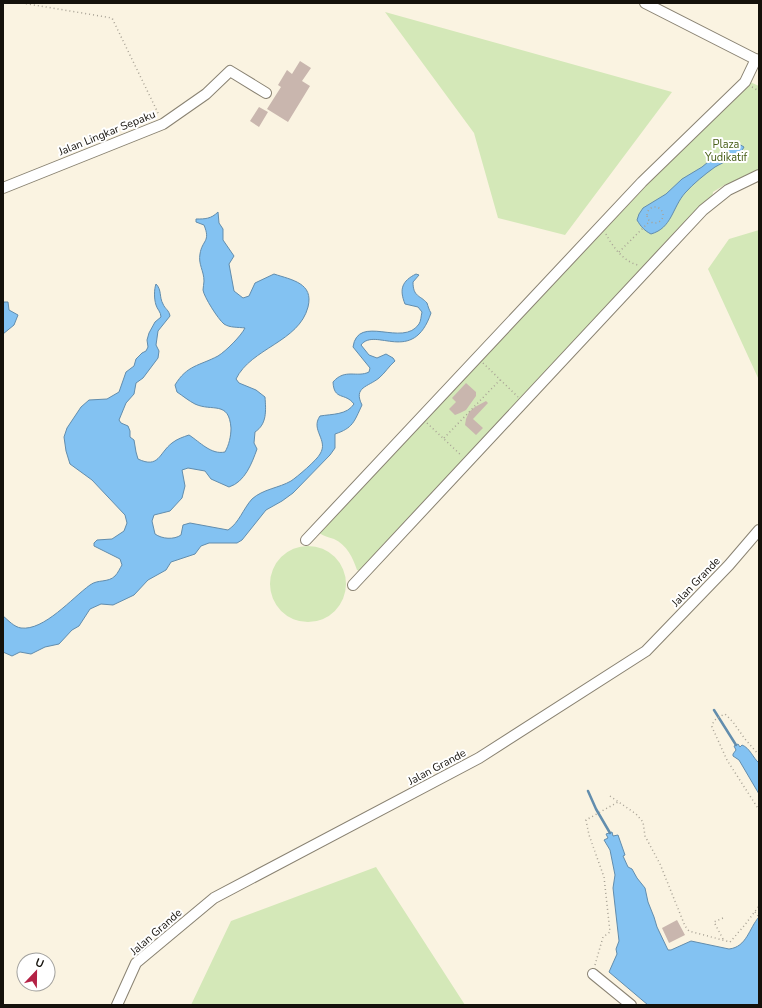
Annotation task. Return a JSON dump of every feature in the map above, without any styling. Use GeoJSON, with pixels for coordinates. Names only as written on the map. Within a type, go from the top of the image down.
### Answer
{"type":"FeatureCollection","features":[{"type":"Feature","properties":{"kind":"street"},"geometry":{"type":"LineString","coordinates":[[306,540],[642,182],[745,82],[758,60],[645,3]]}},
{"type":"Feature","properties":{"kind":"street","name":"Jalan Lingkar Sepaku"},"geometry":{"type":"LineString","coordinates":[[3,188],[163,124],[206,94],[230,72],[266,93]]}},
{"type":"Feature","properties":{"kind":"street"},"geometry":{"type":"LineString","coordinates":[[353,585],[703,210],[728,190],[759,175]]}},
{"type":"Feature","properties":{"kind":"street","name":"Jalan Grande"},"geometry":{"type":"LineString","coordinates":[[117,1005],[136,963],[214,898],[479,758],[646,651],[729,564],[759,530]]}},
{"type":"Feature","properties":{"kind":"street"},"geometry":{"type":"LineString","coordinates":[[593,974],[631,1005]]}},
{"type":"Feature","properties":{"kind":"path"},"geometry":{"type":"LineString","coordinates":[[22,3],[112,18],[163,124]]}},
{"type":"Feature","properties":{"kind":"path"},"geometry":{"type":"LineString","coordinates":[[657,207],[661,209],[663,214],[662,219],[659,222],[654,223],[650,221],[648,211],[657,207]]}},
{"type":"Feature","properties":{"kind":"path"},"geometry":{"type":"LineString","coordinates":[[619,252],[650,221]]}},
{"type":"Feature","properties":{"kind":"path"},"geometry":{"type":"LineString","coordinates":[[602,225],[610,242],[619,252],[634,264],[650,267]]}},
{"type":"Feature","properties":{"kind":"path"},"geometry":{"type":"LineString","coordinates":[[477,358],[523,402]]}},
{"type":"Feature","properties":{"kind":"path"},"geometry":{"type":"LineString","coordinates":[[444,438],[500,380]]}},
{"type":"Feature","properties":{"kind":"path"},"geometry":{"type":"LineString","coordinates":[[422,417],[468,461]]}},
{"type":"Feature","properties":{"kind":"path"},"geometry":{"type":"LineString","coordinates":[[759,755],[725,714],[716,719],[712,724],[727,760],[759,810]]}},
{"type":"Feature","properties":{"kind":"path"},"geometry":{"type":"LineString","coordinates":[[610,796],[636,814],[643,822],[645,836],[660,864],[685,926],[689,931],[730,942],[759,906]]}},
{"type":"Feature","properties":{"kind":"path"},"geometry":{"type":"LineString","coordinates":[[593,974],[603,937],[610,932],[604,877],[588,835],[586,820],[618,802]]}},
{"type":"Feature","properties":{"kind":"path"},"geometry":{"type":"LineString","coordinates":[[754,912],[758,916]]}},
{"type":"Feature","properties":{"kind":"path"},"geometry":{"type":"LineString","coordinates":[[723,918],[714,922],[723,940]]}},
{"type":"Feature","properties":{"kind":"green space"},"geometry":{"type":"Polygon","coordinates":[[[385,12],[672,92],[565,235],[498,218],[474,133],[385,12]]]}},
{"type":"Feature","properties":{"kind":"green space","name":"Plaza Yudikatif"},"geometry":{"type":"Polygon","coordinates":[[[750,82],[759,86],[759,170],[730,184],[726,184],[713,192],[712,198],[360,571],[357,570],[351,556],[343,545],[334,539],[319,533],[647,185],[750,82]]]}},
{"type":"Feature","properties":{"kind":"green space"},"geometry":{"type":"Polygon","coordinates":[[[759,230],[759,380],[708,269],[729,239],[759,230]]]}},
{"type":"Feature","properties":{"kind":"green space"},"geometry":{"type":"Polygon","coordinates":[[[301,546],[315,546],[323,548],[329,552],[340,563],[344,569],[346,584],[344,599],[335,611],[323,620],[315,622],[301,622],[293,620],[287,616],[276,605],[272,599],[270,591],[270,577],[272,569],[276,563],[287,552],[293,548],[301,546]]]}},
{"type":"Feature","properties":{"kind":"green space"},"geometry":{"type":"Polygon","coordinates":[[[376,867],[465,1005],[191,1005],[231,921],[376,867]]]}},
{"type":"Feature","properties":{"kind":"water"},"geometry":{"type":"Polygon","coordinates":[[[739,144],[744,147],[740,153],[715,167],[696,182],[685,193],[668,222],[663,227],[651,234],[642,227],[637,220],[643,208],[666,194],[682,179],[702,167],[714,157],[730,147],[739,144]]]}},
{"type":"Feature","properties":{"kind":"water"},"geometry":{"type":"Polygon","coordinates":[[[218,212],[219,223],[223,229],[223,240],[234,256],[229,264],[234,291],[243,298],[249,296],[255,283],[274,274],[294,281],[305,288],[309,299],[308,307],[303,319],[295,329],[252,360],[243,368],[236,379],[239,383],[256,390],[265,397],[266,407],[264,421],[255,432],[254,443],[257,449],[244,476],[235,485],[229,487],[211,479],[205,471],[188,468],[182,470],[185,486],[182,498],[170,511],[154,515],[152,521],[155,534],[158,536],[168,538],[178,537],[181,535],[183,525],[190,523],[228,530],[235,524],[252,499],[261,493],[291,481],[315,460],[322,449],[317,426],[317,421],[320,416],[343,412],[351,408],[354,404],[351,400],[335,392],[333,382],[342,375],[364,374],[369,372],[370,368],[353,347],[357,337],[363,332],[372,331],[403,333],[412,330],[420,323],[422,312],[418,307],[405,304],[402,294],[405,283],[416,274],[419,275],[413,282],[414,290],[417,295],[427,303],[431,313],[423,329],[414,338],[394,342],[375,339],[367,340],[361,345],[369,355],[377,358],[386,354],[395,361],[379,378],[363,388],[359,394],[362,405],[357,416],[349,427],[335,434],[335,448],[330,455],[293,493],[266,510],[242,540],[237,543],[209,543],[201,546],[195,554],[171,562],[166,570],[148,580],[134,595],[113,605],[101,604],[90,609],[79,626],[72,630],[59,644],[45,647],[31,654],[20,652],[12,656],[3,652],[3,616],[18,627],[30,628],[48,619],[93,583],[112,578],[116,575],[122,565],[120,559],[94,546],[94,543],[97,540],[112,539],[124,531],[127,523],[125,515],[92,480],[70,464],[64,437],[67,428],[81,407],[89,400],[107,399],[119,392],[126,372],[134,366],[136,359],[146,351],[148,347],[147,340],[149,333],[155,322],[161,317],[155,300],[156,284],[164,306],[169,312],[170,316],[158,331],[156,345],[159,351],[158,358],[143,378],[136,383],[134,394],[126,403],[119,420],[121,423],[128,426],[130,437],[134,440],[138,459],[145,462],[155,461],[172,443],[189,435],[210,450],[215,452],[225,452],[231,434],[230,419],[227,414],[219,408],[201,406],[193,403],[177,392],[175,385],[184,373],[221,354],[237,339],[245,328],[231,327],[224,324],[218,318],[203,290],[204,277],[200,264],[200,258],[201,249],[207,235],[204,225],[196,222],[196,219],[208,218],[218,212]]]}},
{"type":"Feature","properties":{"kind":"water"},"geometry":{"type":"Polygon","coordinates":[[[4,302],[8,302],[9,310],[18,315],[14,325],[3,334],[3,305],[4,302]]]}},
{"type":"Feature","properties":{"kind":"water"},"geometry":{"type":"Polygon","coordinates":[[[738,744],[740,747],[742,745],[745,746],[759,763],[759,794],[739,760],[733,756],[736,750],[734,746],[738,744]]]}},
{"type":"Feature","properties":{"kind":"water"},"geometry":{"type":"Polygon","coordinates":[[[612,832],[613,836],[618,835],[625,855],[623,856],[628,867],[632,869],[645,888],[648,902],[657,927],[668,950],[691,941],[729,949],[735,948],[744,941],[759,917],[759,1005],[648,1005],[609,972],[617,954],[616,949],[619,941],[613,888],[615,875],[610,850],[604,840],[608,838],[606,834],[612,832]]]}},
{"type":"Feature","properties":{"kind":"building"},"geometry":{"type":"Polygon","coordinates":[[[300,61],[311,68],[302,81],[310,86],[288,122],[267,109],[281,87],[278,85],[287,70],[292,74],[300,61]]]}},
{"type":"Feature","properties":{"kind":"building"},"geometry":{"type":"Polygon","coordinates":[[[259,107],[268,112],[259,127],[250,121],[259,107]]]}},
{"type":"Feature","properties":{"kind":"building"},"geometry":{"type":"Polygon","coordinates":[[[466,383],[476,392],[476,396],[466,410],[455,415],[449,409],[456,402],[452,398],[466,383]]]}},
{"type":"Feature","properties":{"kind":"building"},"geometry":{"type":"Polygon","coordinates":[[[486,401],[488,403],[473,419],[483,428],[476,435],[465,425],[466,419],[469,412],[486,401]]]}},
{"type":"Feature","properties":{"kind":"building"},"geometry":{"type":"Polygon","coordinates":[[[677,920],[685,935],[669,943],[662,928],[677,920]]]}},
{"type":"Feature","properties":{"kind":"waterway"},"geometry":{"type":"LineString","coordinates":[[714,710],[736,745]]}},
{"type":"Feature","properties":{"kind":"waterway"},"geometry":{"type":"LineString","coordinates":[[588,791],[596,809],[610,833]]}}]}
